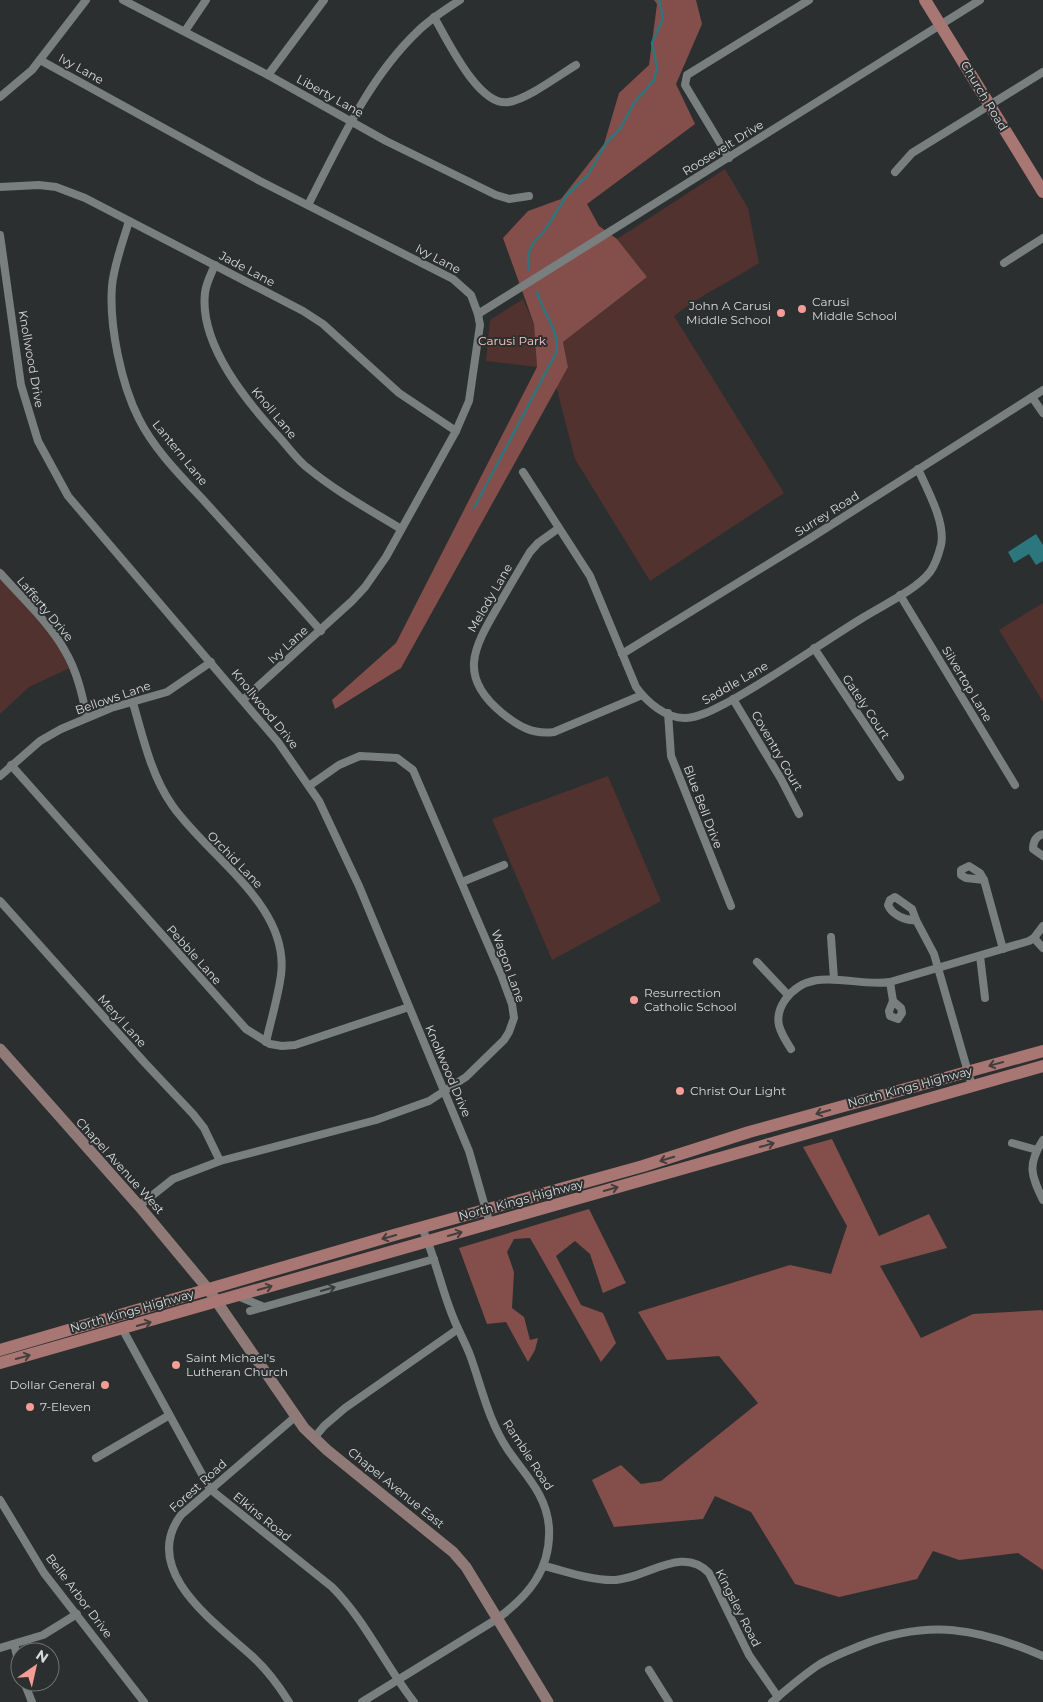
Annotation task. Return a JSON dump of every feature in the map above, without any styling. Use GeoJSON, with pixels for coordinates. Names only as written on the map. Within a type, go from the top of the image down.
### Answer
{"type":"FeatureCollection","features":[{"type":"Feature","properties":{"kind":"main road","name":"Church Road"},"geometry":{"type":"LineString","coordinates":[[925,0],[1041,186]]}},
{"type":"Feature","properties":{"kind":"main road","name":"North Kings Highway"},"geometry":{"type":"LineString","coordinates":[[0,1350],[643,1166],[749,1132],[1043,1051]]}},
{"type":"Feature","properties":{"kind":"main road","name":"North Kings Highway"},"geometry":{"type":"LineString","coordinates":[[0,1363],[123,1330],[1043,1066]]}},
{"type":"Feature","properties":{"kind":"street"},"geometry":{"type":"LineString","coordinates":[[0,97],[32,70],[86,0]]}},
{"type":"Feature","properties":{"kind":"street","name":"Liberty Lane"},"geometry":{"type":"LineString","coordinates":[[123,0],[268,75],[352,122],[496,195],[509,198],[529,196]]}},
{"type":"Feature","properties":{"kind":"street"},"geometry":{"type":"LineString","coordinates":[[185,31],[206,0]]}},
{"type":"Feature","properties":{"kind":"street"},"geometry":{"type":"LineString","coordinates":[[268,75],[324,0]]}},
{"type":"Feature","properties":{"kind":"street"},"geometry":{"type":"LineString","coordinates":[[308,205],[352,122],[381,74],[398,52],[434,18],[460,0]]}},
{"type":"Feature","properties":{"kind":"street"},"geometry":{"type":"LineString","coordinates":[[729,158],[685,86],[687,75],[809,0]]}},
{"type":"Feature","properties":{"kind":"street","name":"Roosevelt Drive"},"geometry":{"type":"LineString","coordinates":[[478,314],[980,0]]}},
{"type":"Feature","properties":{"kind":"street"},"geometry":{"type":"LineString","coordinates":[[434,18],[473,82],[493,99],[503,102],[520,98],[576,65]]}},
{"type":"Feature","properties":{"kind":"street","name":"Ivy Lane"},"geometry":{"type":"LineString","coordinates":[[40,60],[308,205],[453,279],[471,295],[478,314],[479,343],[469,401],[456,431],[401,529],[365,587],[321,631],[243,700]]}},
{"type":"Feature","properties":{"kind":"street"},"geometry":{"type":"LineString","coordinates":[[896,172],[912,152],[1043,72]]}},
{"type":"Feature","properties":{"kind":"street","name":"Jade Lane"},"geometry":{"type":"LineString","coordinates":[[0,187],[39,185],[56,187],[85,198],[215,265],[316,320],[399,393],[456,431]]}},
{"type":"Feature","properties":{"kind":"street","name":"Lantern Lane"},"geometry":{"type":"LineString","coordinates":[[129,221],[114,272],[112,308],[117,346],[129,397],[139,419],[151,440],[176,470],[321,631]]}},
{"type":"Feature","properties":{"kind":"street","name":"Knollwood Drive"},"geometry":{"type":"LineString","coordinates":[[0,235],[21,385],[38,441],[68,496],[278,742],[319,801],[359,886],[469,1150],[490,1224]]}},
{"type":"Feature","properties":{"kind":"street"},"geometry":{"type":"LineString","coordinates":[[1004,263],[1043,238]]}},
{"type":"Feature","properties":{"kind":"street","name":"Knoll Lane"},"geometry":{"type":"LineString","coordinates":[[215,265],[205,293],[205,309],[213,339],[231,379],[306,467],[328,484],[401,529]]}},
{"type":"Feature","properties":{"kind":"street","name":"Surrey Road"},"geometry":{"type":"LineString","coordinates":[[622,654],[1043,390]]}},
{"type":"Feature","properties":{"kind":"street"},"geometry":{"type":"LineString","coordinates":[[1032,397],[1043,413]]}},
{"type":"Feature","properties":{"kind":"street","name":"Saddle Lane"},"geometry":{"type":"LineString","coordinates":[[523,472],[590,576],[622,654],[642,695],[668,713],[686,718],[703,714],[733,699],[900,595],[930,572],[941,545],[942,536],[936,510],[918,469]]}},
{"type":"Feature","properties":{"kind":"street","name":"Melody Lane"},"geometry":{"type":"LineString","coordinates":[[559,528],[538,543],[530,552],[478,642],[473,666],[480,685],[492,703],[506,716],[525,728],[540,733],[554,732],[642,695]]}},
{"type":"Feature","properties":{"kind":"street","name":"Lafferty Drive"},"geometry":{"type":"LineString","coordinates":[[0,573],[53,632],[65,650],[79,685],[87,717]]}},
{"type":"Feature","properties":{"kind":"street","name":"Silvertop Lane"},"geometry":{"type":"LineString","coordinates":[[900,595],[1015,785]]}},
{"type":"Feature","properties":{"kind":"street","name":"Gately Court"},"geometry":{"type":"LineString","coordinates":[[814,648],[900,777]]}},
{"type":"Feature","properties":{"kind":"street","name":"Bellows Lane"},"geometry":{"type":"LineString","coordinates":[[0,776],[40,741],[87,717],[167,692],[211,662]]}},
{"type":"Feature","properties":{"kind":"street","name":"Coventry Court"},"geometry":{"type":"LineString","coordinates":[[733,699],[800,814]]}},
{"type":"Feature","properties":{"kind":"street","name":"Orchid Lane"},"geometry":{"type":"LineString","coordinates":[[133,703],[153,766],[172,804],[202,842],[255,896],[270,921],[279,942],[281,975],[266,1042]]}},
{"type":"Feature","properties":{"kind":"street","name":"Blue Bell Drive"},"geometry":{"type":"LineString","coordinates":[[668,713],[671,756],[730,906]]}},
{"type":"Feature","properties":{"kind":"street","name":"Wagon Lane"},"geometry":{"type":"LineString","coordinates":[[139,1206],[173,1179],[220,1161],[376,1120],[429,1101],[466,1077],[504,1040],[514,1018],[512,1004],[502,977],[414,770],[397,758],[360,756],[339,765],[309,786]]}},
{"type":"Feature","properties":{"kind":"street","name":"Pebble Lane"},"geometry":{"type":"LineString","coordinates":[[11,766],[226,1008],[246,1029],[266,1042],[282,1046],[295,1045],[409,1007]]}},
{"type":"Feature","properties":{"kind":"street"},"geometry":{"type":"LineString","coordinates":[[1043,834],[1039,835],[1033,844],[1033,849],[1043,856]]}},
{"type":"Feature","properties":{"kind":"street"},"geometry":{"type":"LineString","coordinates":[[462,882],[504,865]]}},
{"type":"Feature","properties":{"kind":"street"},"geometry":{"type":"LineString","coordinates":[[984,880],[1003,949]]}},
{"type":"Feature","properties":{"kind":"street","name":"Meryl Lane"},"geometry":{"type":"LineString","coordinates":[[0,901],[132,1049],[193,1114],[204,1128],[220,1161]]}},
{"type":"Feature","properties":{"kind":"street"},"geometry":{"type":"LineString","coordinates":[[916,920],[934,954],[972,1086]]}},
{"type":"Feature","properties":{"kind":"street"},"geometry":{"type":"LineString","coordinates":[[791,1049],[778,1029],[777,1018],[781,1005],[788,996],[808,982],[834,979],[878,984],[890,982],[939,969],[1034,938],[1043,926]]}},
{"type":"Feature","properties":{"kind":"street"},"geometry":{"type":"LineString","coordinates":[[831,937],[834,979]]}},
{"type":"Feature","properties":{"kind":"street"},"geometry":{"type":"LineString","coordinates":[[1034,938],[1043,948]]}},
{"type":"Feature","properties":{"kind":"street"},"geometry":{"type":"LineString","coordinates":[[980,956],[985,998]]}},
{"type":"Feature","properties":{"kind":"street"},"geometry":{"type":"LineString","coordinates":[[757,962],[788,996]]}},
{"type":"Feature","properties":{"kind":"street"},"geometry":{"type":"LineString","coordinates":[[890,982],[893,1001]]}},
{"type":"Feature","properties":{"kind":"street","name":"Chapel Avenue West"},"geometry":{"type":"LineString","coordinates":[[0,1049],[139,1206],[218,1302]]}},
{"type":"Feature","properties":{"kind":"street"},"geometry":{"type":"LineString","coordinates":[[1043,1140],[1036,1150],[1031,1170],[1043,1200]]}},
{"type":"Feature","properties":{"kind":"street"},"geometry":{"type":"LineString","coordinates":[[1012,1143],[1036,1150]]}},
{"type":"Feature","properties":{"kind":"street","name":"Ramble Road"},"geometry":{"type":"LineString","coordinates":[[362,1702],[498,1620],[518,1604],[531,1589],[544,1566],[549,1531],[543,1500],[534,1482],[508,1449],[487,1409],[470,1354],[458,1329],[422,1228]]}},
{"type":"Feature","properties":{"kind":"street"},"geometry":{"type":"LineString","coordinates":[[250,1311],[434,1259]]}},
{"type":"Feature","properties":{"kind":"street"},"geometry":{"type":"LineString","coordinates":[[238,1296],[264,1307]]}},
{"type":"Feature","properties":{"kind":"street","name":"Chapel Avenue East"},"geometry":{"type":"LineString","coordinates":[[218,1302],[295,1417],[314,1438],[453,1552],[466,1567],[548,1702]]}},
{"type":"Feature","properties":{"kind":"street"},"geometry":{"type":"LineString","coordinates":[[314,1438],[324,1426],[345,1408],[458,1329]]}},
{"type":"Feature","properties":{"kind":"street","name":"Elkins Road"},"geometry":{"type":"LineString","coordinates":[[123,1330],[168,1416],[210,1489],[343,1598],[397,1680],[414,1702]]}},
{"type":"Feature","properties":{"kind":"street"},"geometry":{"type":"LineString","coordinates":[[96,1458],[168,1416]]}},
{"type":"Feature","properties":{"kind":"street","name":"Forest Road"},"geometry":{"type":"LineString","coordinates":[[289,1702],[267,1671],[188,1597],[178,1582],[170,1558],[170,1533],[181,1515],[295,1417]]}},
{"type":"Feature","properties":{"kind":"street","name":"Belle Arbor Drive"},"geometry":{"type":"LineString","coordinates":[[0,1500],[44,1573],[144,1702]]}},
{"type":"Feature","properties":{"kind":"street","name":"Kingsley Road"},"geometry":{"type":"LineString","coordinates":[[544,1566],[598,1579],[612,1580],[633,1577],[681,1560],[693,1561],[703,1566],[709,1573],[749,1655],[775,1699]]}},
{"type":"Feature","properties":{"kind":"street"},"geometry":{"type":"LineString","coordinates":[[20,1642],[42,1635],[77,1614]]}},
{"type":"Feature","properties":{"kind":"street"},"geometry":{"type":"LineString","coordinates":[[775,1699],[820,1664],[840,1653],[881,1638],[909,1631],[953,1629],[975,1633],[1043,1656]]}},
{"type":"Feature","properties":{"kind":"street"},"geometry":{"type":"LineString","coordinates":[[649,1670],[669,1702]]}},
{"type":"Feature","properties":{"kind":"green space"},"geometry":{"type":"Polygon","coordinates":[[[725,169],[748,208],[759,263],[674,316],[784,493],[650,581],[575,459],[556,386],[568,367],[563,342],[647,277],[617,239],[725,169]]]}},
{"type":"Feature","properties":{"kind":"green space","name":"Carusi Park"},"geometry":{"type":"Polygon","coordinates":[[[523,299],[534,324],[537,367],[486,361],[490,320],[523,299]]]}},
{"type":"Feature","properties":{"kind":"green space"},"geometry":{"type":"Polygon","coordinates":[[[0,567],[74,666],[29,687],[0,714],[0,567]]]}},
{"type":"Feature","properties":{"kind":"green space"},"geometry":{"type":"Polygon","coordinates":[[[1043,603],[1043,702],[999,630],[1043,603]]]}},
{"type":"Feature","properties":{"kind":"green space"},"geometry":{"type":"Polygon","coordinates":[[[608,776],[661,901],[552,960],[492,819],[608,776]]]}},
{"type":"Feature","properties":{"kind":"shaded area"},"geometry":{"type":"Polygon","coordinates":[[[654,0],[696,0],[702,24],[676,84],[695,124],[587,204],[599,226],[617,239],[647,277],[563,342],[568,367],[401,668],[335,709],[332,700],[396,643],[537,367],[534,324],[503,238],[528,211],[561,199],[604,144],[619,93],[649,65],[657,4],[654,0]]]}},
{"type":"Feature","properties":{"kind":"shaded area"},"geometry":{"type":"Polygon","coordinates":[[[832,1139],[879,1236],[929,1214],[947,1248],[880,1266],[921,1338],[973,1314],[1042,1310],[1043,1312],[1043,1570],[1018,1553],[959,1560],[933,1551],[917,1579],[839,1597],[795,1584],[751,1512],[715,1496],[703,1519],[614,1527],[592,1480],[621,1465],[641,1484],[661,1481],[758,1403],[719,1356],[667,1360],[638,1312],[790,1265],[831,1274],[847,1226],[803,1147],[832,1139]]]}},
{"type":"Feature","properties":{"kind":"shaded area"},"geometry":{"type":"Polygon","coordinates":[[[589,1209],[626,1283],[603,1293],[590,1254],[575,1241],[556,1256],[581,1305],[603,1313],[616,1343],[601,1362],[530,1238],[514,1239],[507,1252],[514,1272],[512,1308],[524,1317],[530,1340],[538,1338],[535,1350],[528,1362],[506,1322],[487,1324],[459,1248],[589,1209]]]}},
{"type":"Feature","properties":{"kind":"water"},"geometry":{"type":"Polygon","coordinates":[[[1036,534],[1043,545],[1043,561],[1036,565],[1029,554],[1014,563],[1008,552],[1036,534]]]}},
{"type":"Feature","properties":{"kind":"waterway"},"geometry":{"type":"LineString","coordinates":[[529,270],[528,255],[533,243],[545,230],[567,195],[588,175],[606,143],[620,129],[634,103],[654,80],[657,68],[652,43],[663,18],[659,0]]}},
{"type":"Feature","properties":{"kind":"waterway"},"geometry":{"type":"LineString","coordinates":[[474,508],[556,353],[557,345],[554,330],[537,292]]}},
{"type":"Feature","properties":{"kind":"place","name":"Carusi Middle School"},"geometry":{"type":"Point","coordinates":[802,309]}},
{"type":"Feature","properties":{"kind":"place","name":"John A Carusi Middle School"},"geometry":{"type":"Point","coordinates":[781,313]}},
{"type":"Feature","properties":{"kind":"place","name":"Resurrection Catholic School"},"geometry":{"type":"Point","coordinates":[634,1000]}},
{"type":"Feature","properties":{"kind":"place","name":"Christ Our Light"},"geometry":{"type":"Point","coordinates":[680,1091]}},
{"type":"Feature","properties":{"kind":"place","name":"Saint Michael's Lutheran Church"},"geometry":{"type":"Point","coordinates":[176,1365]}},
{"type":"Feature","properties":{"kind":"place","name":"Dollar General"},"geometry":{"type":"Point","coordinates":[105,1385]}},
{"type":"Feature","properties":{"kind":"place","name":"7-Eleven"},"geometry":{"type":"Point","coordinates":[30,1407]}}]}
